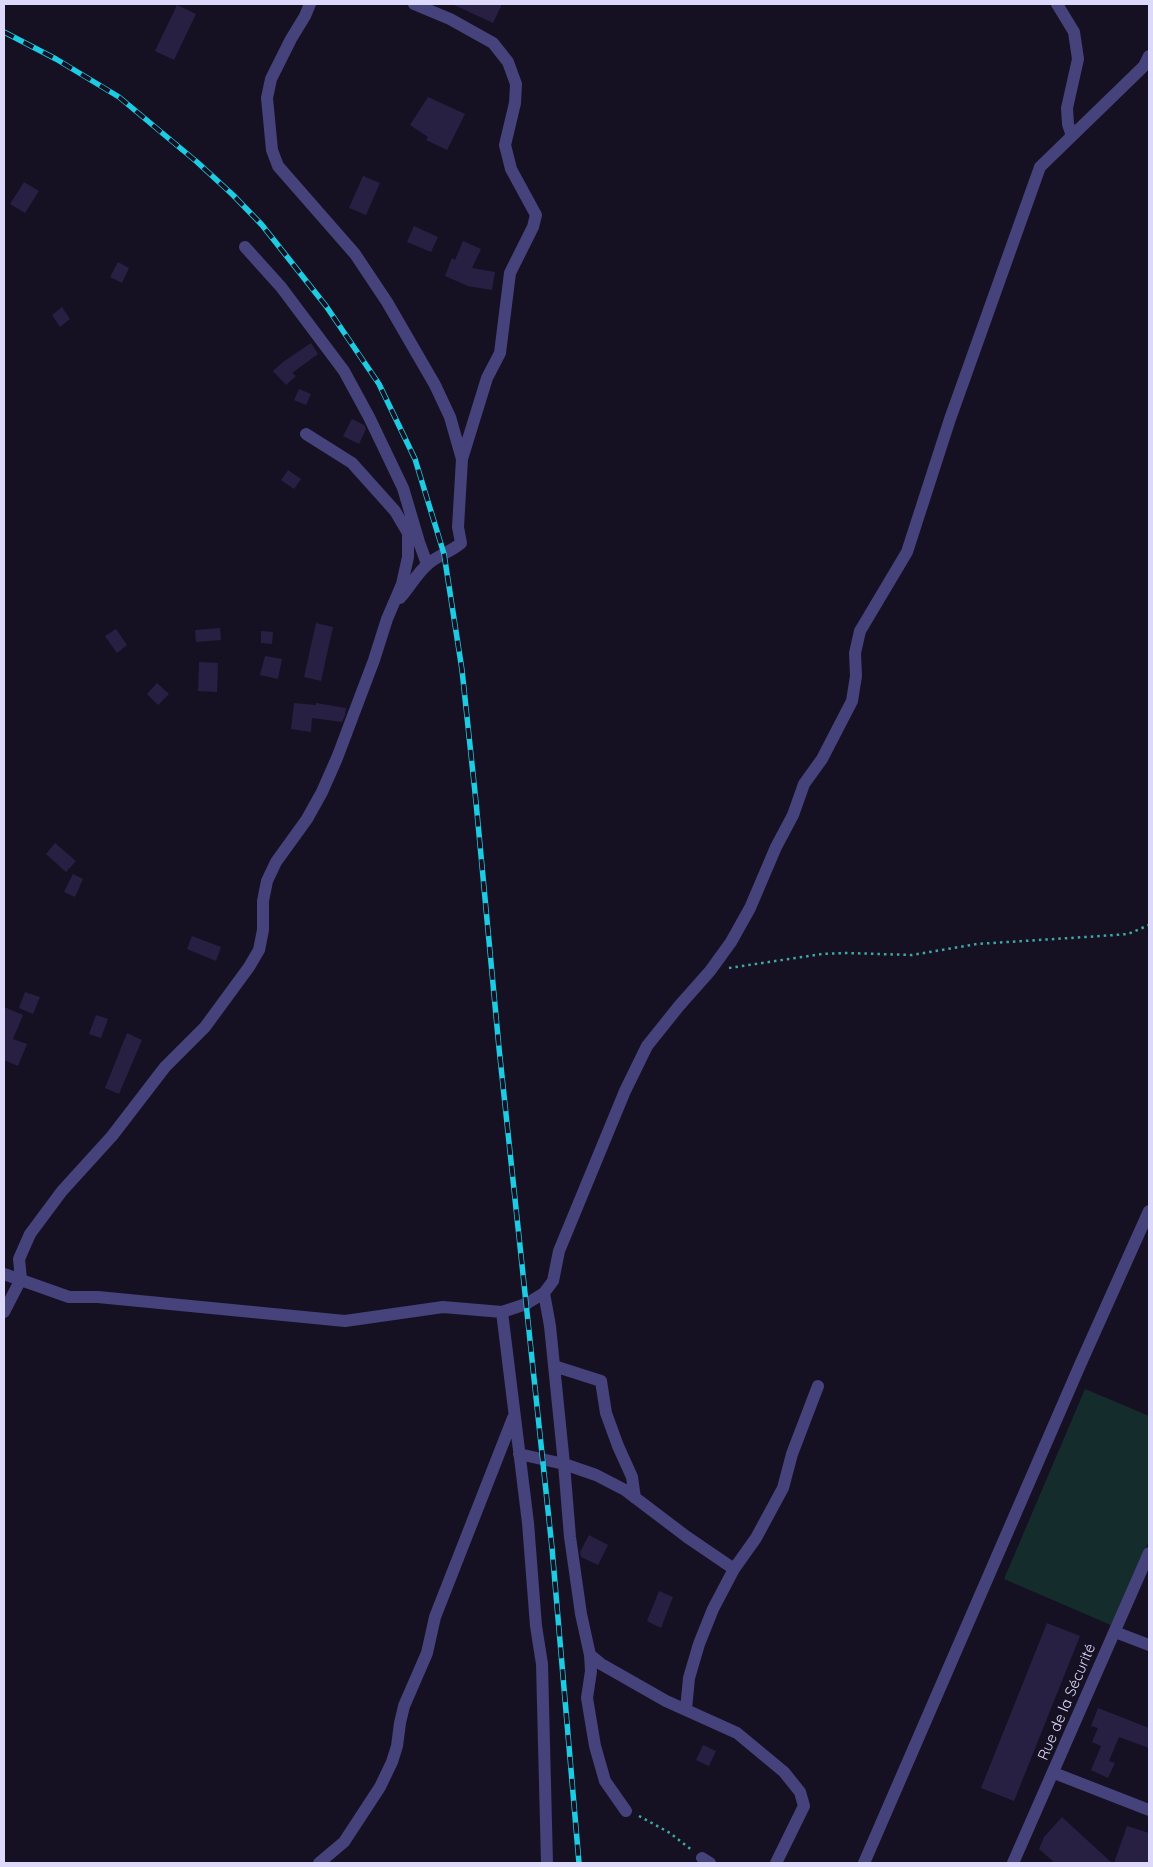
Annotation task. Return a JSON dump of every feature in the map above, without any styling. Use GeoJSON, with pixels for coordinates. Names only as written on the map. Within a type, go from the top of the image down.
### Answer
{"type":"FeatureCollection","features":[{"type":"Feature","properties":{"kind":"street"},"geometry":{"type":"LineString","coordinates":[[310,4],[271,79],[267,98],[272,150],[278,166],[355,254],[387,302],[435,385],[450,417],[462,459]]}},
{"type":"Feature","properties":{"kind":"street"},"geometry":{"type":"LineString","coordinates":[[393,605],[427,564],[453,551],[461,543],[458,528],[462,459],[487,378],[500,353],[510,273],[533,227],[536,215],[510,169],[505,145],[515,103],[516,84],[508,62],[494,42],[450,19],[414,4]]}},
{"type":"Feature","properties":{"kind":"street"},"geometry":{"type":"LineString","coordinates":[[1057,4],[1074,32],[1078,59],[1067,108],[1068,124],[1072,136]]}},
{"type":"Feature","properties":{"kind":"street"},"geometry":{"type":"LineString","coordinates":[[4,1274],[69,1297],[98,1297],[345,1321],[444,1307],[502,1312],[526,1304],[544,1294],[553,1281],[560,1251],[625,1091],[647,1046],[710,971],[731,942],[750,908],[804,784],[822,759],[852,702],[856,676],[855,653],[860,631],[907,552],[950,419],[1040,167],[1144,66],[1149,56]]}},
{"type":"Feature","properties":{"kind":"street"},"geometry":{"type":"LineString","coordinates":[[245,247],[281,287],[344,371],[404,488],[427,564]]}},
{"type":"Feature","properties":{"kind":"street"},"geometry":{"type":"LineString","coordinates":[[4,1312],[20,1279],[19,1259],[30,1234],[62,1191],[112,1136],[165,1068],[205,1027],[250,967],[259,950],[263,930],[263,902],[267,881],[276,862],[307,819],[322,792],[337,758],[402,584],[408,557],[408,533],[395,512],[352,463],[306,434]]}},
{"type":"Feature","properties":{"kind":"street"},"geometry":{"type":"LineString","coordinates":[[864,1863],[1080,1365],[1149,1211]]}},
{"type":"Feature","properties":{"kind":"street"},"geometry":{"type":"LineString","coordinates":[[544,1294],[550,1326],[570,1537],[581,1614],[590,1654],[591,1671],[587,1698],[595,1746],[604,1781],[626,1811]]}},
{"type":"Feature","properties":{"kind":"street"},"geometry":{"type":"LineString","coordinates":[[502,1312],[528,1523],[536,1626],[542,1664],[547,1863]]}},
{"type":"Feature","properties":{"kind":"street"},"geometry":{"type":"LineString","coordinates":[[554,1366],[601,1381],[606,1413],[632,1477],[635,1498]]}},
{"type":"Feature","properties":{"kind":"street"},"geometry":{"type":"LineString","coordinates":[[686,1709],[689,1678],[699,1644],[713,1610],[734,1568],[756,1538],[783,1488],[792,1454],[818,1386]]}},
{"type":"Feature","properties":{"kind":"street"},"geometry":{"type":"LineString","coordinates":[[319,1863],[344,1842],[380,1787],[392,1762],[397,1746],[404,1706],[427,1653],[435,1617],[515,1413]]}},
{"type":"Feature","properties":{"kind":"street"},"geometry":{"type":"LineString","coordinates":[[520,1454],[564,1464],[596,1475],[625,1490],[687,1537],[734,1568]]}},
{"type":"Feature","properties":{"kind":"street","name":"Rue de la Sécurité"},"geometry":{"type":"LineString","coordinates":[[1013,1863],[1149,1553]]}},
{"type":"Feature","properties":{"kind":"street"},"geometry":{"type":"LineString","coordinates":[[1115,1632],[1149,1644]]}},
{"type":"Feature","properties":{"kind":"street"},"geometry":{"type":"LineString","coordinates":[[590,1654],[601,1664],[666,1701],[737,1733],[784,1772],[800,1792],[804,1806],[776,1863]]}},
{"type":"Feature","properties":{"kind":"street"},"geometry":{"type":"LineString","coordinates":[[1054,1773],[1149,1810]]}},
{"type":"Feature","properties":{"kind":"path"},"geometry":{"type":"LineString","coordinates":[[710,971],[822,954],[912,955],[977,944],[1128,934],[1149,925]]}},
{"type":"Feature","properties":{"kind":"path"},"geometry":{"type":"LineString","coordinates":[[626,1811],[670,1833],[706,1861]]}},
{"type":"Feature","properties":{"kind":"green space"},"geometry":{"type":"Polygon","coordinates":[[[1085,1389],[1149,1416],[1149,1541],[1113,1626],[1004,1579],[1085,1389]]]}},
{"type":"Feature","properties":{"kind":"building"},"geometry":{"type":"Polygon","coordinates":[[[452,4],[502,4],[493,23],[452,4]]]}},
{"type":"Feature","properties":{"kind":"building"},"geometry":{"type":"Polygon","coordinates":[[[177,5],[196,14],[174,60],[155,51],[177,5]]]}},
{"type":"Feature","properties":{"kind":"building"},"geometry":{"type":"Polygon","coordinates":[[[428,97],[465,114],[447,150],[426,140],[428,137],[410,125],[428,97]]]}},
{"type":"Feature","properties":{"kind":"building"},"geometry":{"type":"Polygon","coordinates":[[[363,176],[380,183],[366,215],[349,208],[363,176]]]}},
{"type":"Feature","properties":{"kind":"building"},"geometry":{"type":"Polygon","coordinates":[[[24,182],[39,191],[25,213],[10,204],[24,182]]]}},
{"type":"Feature","properties":{"kind":"building"},"geometry":{"type":"Polygon","coordinates":[[[414,226],[438,237],[431,252],[407,242],[414,226]]]}},
{"type":"Feature","properties":{"kind":"building"},"geometry":{"type":"Polygon","coordinates":[[[463,241],[481,249],[472,268],[495,272],[492,290],[468,286],[445,276],[452,258],[455,260],[463,241]]]}},
{"type":"Feature","properties":{"kind":"building"},"geometry":{"type":"Polygon","coordinates":[[[118,262],[129,268],[122,283],[110,277],[118,262]]]}},
{"type":"Feature","properties":{"kind":"building"},"geometry":{"type":"Polygon","coordinates":[[[62,307],[70,319],[60,327],[52,315],[62,307]]]}},
{"type":"Feature","properties":{"kind":"building"},"geometry":{"type":"Polygon","coordinates":[[[311,343],[318,354],[292,373],[296,376],[286,385],[273,371],[311,343]]]}},
{"type":"Feature","properties":{"kind":"building"},"geometry":{"type":"Polygon","coordinates":[[[299,389],[311,394],[306,405],[294,400],[299,389]]]}},
{"type":"Feature","properties":{"kind":"building"},"geometry":{"type":"Polygon","coordinates":[[[352,419],[364,425],[366,429],[359,444],[343,436],[352,419]]]}},
{"type":"Feature","properties":{"kind":"building"},"geometry":{"type":"Polygon","coordinates":[[[288,470],[301,479],[294,489],[281,480],[288,470]]]}},
{"type":"Feature","properties":{"kind":"building"},"geometry":{"type":"Polygon","coordinates":[[[316,623],[333,627],[321,681],[304,677],[316,623]]]}},
{"type":"Feature","properties":{"kind":"building"},"geometry":{"type":"Polygon","coordinates":[[[220,628],[221,640],[196,642],[195,630],[220,628]]]}},
{"type":"Feature","properties":{"kind":"building"},"geometry":{"type":"Polygon","coordinates":[[[116,629],[127,645],[117,653],[105,636],[116,629]]]}},
{"type":"Feature","properties":{"kind":"building"},"geometry":{"type":"Polygon","coordinates":[[[261,631],[273,632],[272,644],[261,643],[261,631]]]}},
{"type":"Feature","properties":{"kind":"building"},"geometry":{"type":"Polygon","coordinates":[[[265,656],[282,659],[278,679],[260,675],[265,656]]]}},
{"type":"Feature","properties":{"kind":"building"},"geometry":{"type":"Polygon","coordinates":[[[199,662],[218,663],[217,692],[198,691],[199,662]]]}},
{"type":"Feature","properties":{"kind":"building"},"geometry":{"type":"Polygon","coordinates":[[[157,683],[169,694],[158,705],[147,694],[157,683]]]}},
{"type":"Feature","properties":{"kind":"building"},"geometry":{"type":"Polygon","coordinates":[[[294,703],[316,705],[316,703],[346,708],[345,715],[342,722],[312,718],[311,732],[291,729],[294,703]]]}},
{"type":"Feature","properties":{"kind":"building"},"geometry":{"type":"Polygon","coordinates":[[[55,843],[76,861],[66,872],[46,854],[55,843]]]}},
{"type":"Feature","properties":{"kind":"building"},"geometry":{"type":"Polygon","coordinates":[[[73,874],[83,879],[75,897],[64,892],[73,874]]]}},
{"type":"Feature","properties":{"kind":"building"},"geometry":{"type":"Polygon","coordinates":[[[192,936],[221,947],[216,961],[187,949],[192,936]]]}},
{"type":"Feature","properties":{"kind":"building"},"geometry":{"type":"Polygon","coordinates":[[[25,992],[40,997],[33,1014],[19,1008],[25,992]]]}},
{"type":"Feature","properties":{"kind":"building"},"geometry":{"type":"Polygon","coordinates":[[[4,1007],[23,1015],[13,1039],[27,1044],[18,1066],[4,1060],[4,1007]]]}},
{"type":"Feature","properties":{"kind":"building"},"geometry":{"type":"Polygon","coordinates":[[[96,1015],[108,1019],[101,1038],[89,1034],[96,1015]]]}},
{"type":"Feature","properties":{"kind":"building"},"geometry":{"type":"Polygon","coordinates":[[[127,1033],[142,1040],[119,1094],[105,1088],[127,1033]]]}},
{"type":"Feature","properties":{"kind":"building"},"geometry":{"type":"Polygon","coordinates":[[[589,1535],[608,1545],[598,1565],[581,1557],[580,1552],[589,1535]]]}},
{"type":"Feature","properties":{"kind":"building"},"geometry":{"type":"Polygon","coordinates":[[[659,1591],[673,1597],[661,1628],[647,1621],[659,1591]]]}},
{"type":"Feature","properties":{"kind":"building"},"geometry":{"type":"Polygon","coordinates":[[[1047,1623],[1080,1636],[1014,1801],[981,1788],[1047,1623]]]}},
{"type":"Feature","properties":{"kind":"building"},"geometry":{"type":"Polygon","coordinates":[[[1098,1708],[1149,1728],[1149,1748],[1119,1737],[1109,1761],[1115,1763],[1108,1778],[1091,1770],[1101,1746],[1092,1742],[1098,1728],[1091,1726],[1098,1708]]]}},
{"type":"Feature","properties":{"kind":"building"},"geometry":{"type":"Polygon","coordinates":[[[703,1745],[716,1751],[709,1766],[696,1760],[703,1745]]]}},
{"type":"Feature","properties":{"kind":"building"},"geometry":{"type":"Polygon","coordinates":[[[1062,1817],[1112,1863],[1055,1863],[1039,1849],[1044,1837],[1062,1817]]]}},
{"type":"Feature","properties":{"kind":"building"},"geometry":{"type":"Polygon","coordinates":[[[1127,1826],[1149,1833],[1149,1863],[1114,1863],[1127,1826]]]}},
{"type":"Feature","properties":{"kind":"railway"},"geometry":{"type":"LineString","coordinates":[[4,32],[56,59],[119,97],[197,162],[262,225],[326,306],[379,384],[415,459],[444,554],[462,670],[499,1048],[552,1548],[579,1863]]}}]}
